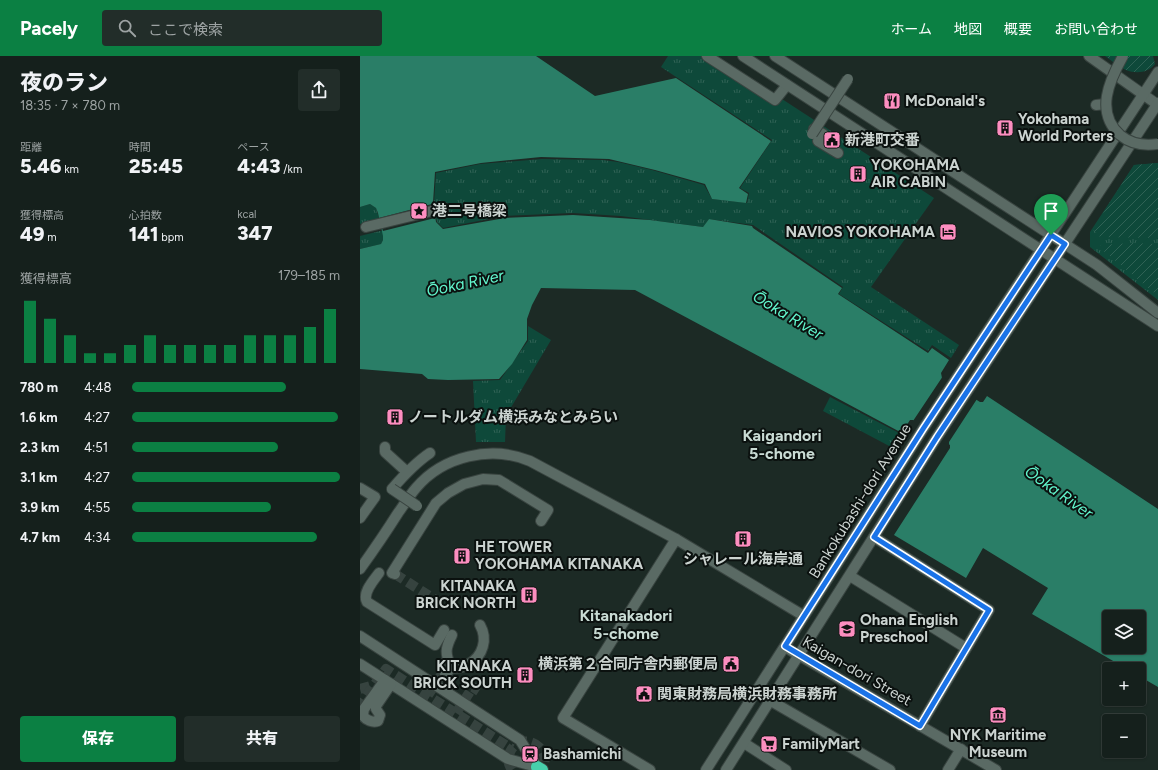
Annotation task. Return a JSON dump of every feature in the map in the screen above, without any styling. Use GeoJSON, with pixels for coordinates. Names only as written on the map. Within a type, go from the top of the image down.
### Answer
{"type":"FeatureCollection","features":[{"type":"Feature","properties":{"kind":"street"},"geometry":{"type":"LineString","coordinates":[[707,56],[775,100],[788,85]]}},
{"type":"Feature","properties":{"kind":"street"},"geometry":{"type":"LineString","coordinates":[[743,56],[1056,258],[1158,326]]}},
{"type":"Feature","properties":{"kind":"street"},"geometry":{"type":"LineString","coordinates":[[775,56],[1097,265],[1158,313]]}},
{"type":"Feature","properties":{"kind":"street"},"geometry":{"type":"LineString","coordinates":[[1089,56],[1158,104]]}},
{"type":"Feature","properties":{"kind":"street"},"geometry":{"type":"LineString","coordinates":[[1123,56],[1114,71],[1101,104],[1107,114],[1109,122],[1125,139],[1134,143],[1158,144]]}},
{"type":"Feature","properties":{"kind":"street"},"geometry":{"type":"LineString","coordinates":[[1051,235],[1158,72]]}},
{"type":"Feature","properties":{"kind":"street"},"geometry":{"type":"LineString","coordinates":[[838,153],[818,141],[823,134],[813,131],[848,79]]}},
{"type":"Feature","properties":{"kind":"street","name":"Bankokubashi-dori Avenue"},"geometry":{"type":"LineString","coordinates":[[726,770],[937,437],[1158,104]]}},
{"type":"Feature","properties":{"kind":"street"},"geometry":{"type":"LineString","coordinates":[[366,226],[444,208]]}},
{"type":"Feature","properties":{"kind":"street","name":"Bankokubashi-dori Avenue"},"geometry":{"type":"LineString","coordinates":[[706,770],[923,429],[1051,235]]}},
{"type":"Feature","properties":{"kind":"street"},"geometry":{"type":"LineString","coordinates":[[385,447],[384,452],[406,472]]}},
{"type":"Feature","properties":{"kind":"street"},"geometry":{"type":"LineString","coordinates":[[428,514],[392,489],[406,472],[419,460],[430,453]]}},
{"type":"Feature","properties":{"kind":"street"},"geometry":{"type":"LineString","coordinates":[[360,569],[416,488],[428,476],[440,467],[465,457],[489,453],[511,454],[530,461],[676,538],[804,616]]}},
{"type":"Feature","properties":{"kind":"street"},"geometry":{"type":"LineString","coordinates":[[395,574],[392,573],[436,503],[448,493],[464,484],[483,479],[499,480],[548,510],[541,521]]}},
{"type":"Feature","properties":{"kind":"street"},"geometry":{"type":"LineString","coordinates":[[360,488],[375,497],[360,518]]}},
{"type":"Feature","properties":{"kind":"street"},"geometry":{"type":"LineString","coordinates":[[874,537],[989,610],[920,726]]}},
{"type":"Feature","properties":{"kind":"street"},"geometry":{"type":"LineString","coordinates":[[650,770],[563,718],[676,538]]}},
{"type":"Feature","properties":{"kind":"street"},"geometry":{"type":"LineString","coordinates":[[379,573],[366,593],[365,598],[367,602],[446,652]]}},
{"type":"Feature","properties":{"kind":"street"},"geometry":{"type":"LineString","coordinates":[[850,576],[966,648]]}},
{"type":"Feature","properties":{"kind":"street"},"geometry":{"type":"LineString","coordinates":[[435,645],[448,633],[446,652],[448,671],[469,664],[477,658],[482,649],[484,640],[483,631],[480,625]]}},
{"type":"Feature","properties":{"kind":"street"},"geometry":{"type":"LineString","coordinates":[[360,636],[520,740],[537,769]]}},
{"type":"Feature","properties":{"kind":"street","name":"Kaigan-dori Street"},"geometry":{"type":"LineString","coordinates":[[785,646],[996,770]]}},
{"type":"Feature","properties":{"kind":"street"},"geometry":{"type":"LineString","coordinates":[[360,664],[508,759],[537,769]]}},
{"type":"Feature","properties":{"kind":"street"},"geometry":{"type":"LineString","coordinates":[[771,701],[890,770]]}},
{"type":"Feature","properties":{"kind":"street"},"geometry":{"type":"LineString","coordinates":[[744,743],[786,770]]}},
{"type":"Feature","properties":{"kind":"street"},"geometry":{"type":"LineString","coordinates":[[948,770],[961,749]]}},
{"type":"Feature","properties":{"kind":"green space"},"geometry":{"type":"Polygon","coordinates":[[[668,56],[716,56],[934,198],[871,287],[959,345],[951,358],[932,345],[928,351],[839,294],[843,287],[753,225],[709,219],[703,227],[621,216],[573,213],[504,216],[443,228],[437,222],[434,203],[436,173],[480,164],[542,159],[603,160],[618,162],[704,185],[712,199],[747,203],[749,193],[740,188],[772,140],[661,67],[668,56]]]}},
{"type":"Feature","properties":{"kind":"green space"},"geometry":{"type":"Polygon","coordinates":[[[1105,56],[1153,56],[1155,64],[1145,71],[1134,72],[1123,69],[1105,56]]]}},
{"type":"Feature","properties":{"kind":"green space"},"geometry":{"type":"Polygon","coordinates":[[[1158,163],[1158,300],[1090,247],[1090,232],[1134,165],[1158,163]]]}},
{"type":"Feature","properties":{"kind":"green space"},"geometry":{"type":"Polygon","coordinates":[[[1158,163],[1158,238],[1100,237],[1093,229],[1134,165],[1158,163]]]}},
{"type":"Feature","properties":{"kind":"green space"},"geometry":{"type":"Polygon","coordinates":[[[370,204],[376,208],[379,218],[378,220],[360,224],[360,207],[370,204]]]}},
{"type":"Feature","properties":{"kind":"green space"},"geometry":{"type":"Polygon","coordinates":[[[383,231],[383,240],[381,244],[360,249],[360,236],[383,231]]]}},
{"type":"Feature","properties":{"kind":"green space"},"geometry":{"type":"Polygon","coordinates":[[[1132,243],[1158,244],[1158,296],[1100,248],[1101,245],[1132,243]]]}},
{"type":"Feature","properties":{"kind":"green space"},"geometry":{"type":"Polygon","coordinates":[[[528,326],[551,340],[506,416],[505,442],[476,442],[473,381],[500,380],[528,341],[528,326]]]}},
{"type":"Feature","properties":{"kind":"green space"},"geometry":{"type":"Polygon","coordinates":[[[830,397],[901,434],[893,448],[823,411],[830,397]]]}},
{"type":"Feature","properties":{"kind":"water","name":"Ōoka River"},"geometry":{"type":"Polygon","coordinates":[[[360,56],[536,56],[595,96],[676,78],[771,141],[739,188],[748,194],[746,203],[712,199],[705,184],[609,159],[541,157],[481,163],[435,172],[433,203],[436,222],[443,229],[505,218],[573,215],[650,220],[703,227],[709,219],[752,226],[842,288],[838,294],[928,353],[932,348],[949,360],[941,373],[942,378],[980,402],[983,402],[987,396],[1158,509],[1158,687],[1146,680],[1146,662],[1115,662],[1032,614],[1048,588],[983,548],[966,578],[894,535],[950,448],[950,445],[913,420],[910,420],[902,433],[635,290],[541,288],[532,305],[527,319],[527,340],[512,364],[499,379],[428,379],[422,374],[360,369],[360,249],[381,244],[383,240],[378,213],[376,208],[370,204],[360,207],[360,56]]]}},
{"type":"Feature","properties":{"kind":"pier","name":"港二号橋梁"},"geometry":{"type":"Polygon","coordinates":[[[432,204],[435,218],[383,231],[379,218],[432,204]]]}},
{"type":"Feature","properties":{"kind":"pier"},"geometry":{"type":"Polygon","coordinates":[[[945,369],[943,373],[944,377],[978,399],[949,442],[949,446],[943,457],[942,456],[948,446],[913,422],[904,433],[902,432],[910,421],[913,421],[943,376],[942,373],[945,369]]]}},
{"type":"Feature","properties":{"kind":"tunnel"},"geometry":{"type":"LineString","coordinates":[[395,574],[445,606]]}},
{"type":"Feature","properties":{"kind":"tunnel"},"geometry":{"type":"LineString","coordinates":[[360,709],[361,703],[386,669],[512,749]]}},
{"type":"Feature","properties":{"kind":"tunnel"},"geometry":{"type":"LineString","coordinates":[[428,695],[444,671]]}},
{"type":"Feature","properties":{"kind":"tunnel"},"geometry":{"type":"LineString","coordinates":[[360,689],[374,685]]}},
{"type":"Feature","properties":{"kind":"tunnel"},"geometry":{"type":"LineString","coordinates":[[456,713],[473,687],[479,691]]}},
{"type":"Feature","properties":{"kind":"tunnel"},"geometry":{"type":"LineString","coordinates":[[512,770],[508,761],[508,756],[515,745],[522,742],[535,744],[541,749],[544,755],[544,762],[541,770]]}},
{"type":"Feature","properties":{"kind":"place","name":"McDonald's"},"geometry":{"type":"Point","coordinates":[892,101]}},
{"type":"Feature","properties":{"kind":"place","name":"Yokohama World Porters"},"geometry":{"type":"Point","coordinates":[1005,128]}},
{"type":"Feature","properties":{"kind":"place","name":"新港町交番"},"geometry":{"type":"Point","coordinates":[832,140]}},
{"type":"Feature","properties":{"kind":"place","name":"YOKOHAMA AIR CABIN"},"geometry":{"type":"Point","coordinates":[858,174]}},
{"type":"Feature","properties":{"kind":"place","name":"港二号橋梁"},"geometry":{"type":"Point","coordinates":[419,211]}},
{"type":"Feature","properties":{"kind":"place","name":"NAVIOS YOKOHAMA"},"geometry":{"type":"Point","coordinates":[948,232]}},
{"type":"Feature","properties":{"kind":"place","name":"ノートルダム横浜みなとみらい"},"geometry":{"type":"Point","coordinates":[395,417]}},
{"type":"Feature","properties":{"kind":"place","name":"シャレール海岸通"},"geometry":{"type":"Point","coordinates":[743,539]}},
{"type":"Feature","properties":{"kind":"place","name":"HE TOWER YOKOHAMA KITANAKA"},"geometry":{"type":"Point","coordinates":[462,556]}},
{"type":"Feature","properties":{"kind":"place","name":"KITANAKA BRICK NORTH"},"geometry":{"type":"Point","coordinates":[529,595]}},
{"type":"Feature","properties":{"kind":"place","name":"Ohana English Preschool"},"geometry":{"type":"Point","coordinates":[847,629]}},
{"type":"Feature","properties":{"kind":"place","name":"横浜第２合同庁舎内郵便局"},"geometry":{"type":"Point","coordinates":[731,664]}},
{"type":"Feature","properties":{"kind":"place","name":"KITANAKA BRICK SOUTH"},"geometry":{"type":"Point","coordinates":[525,675]}},
{"type":"Feature","properties":{"kind":"place","name":"関東財務局横浜財務事務所"},"geometry":{"type":"Point","coordinates":[644,694]}},
{"type":"Feature","properties":{"kind":"place","name":"NYK Maritime Museum"},"geometry":{"type":"Point","coordinates":[998,715]}},
{"type":"Feature","properties":{"kind":"place","name":"FamilyMart"},"geometry":{"type":"Point","coordinates":[769,744]}},
{"type":"Feature","properties":{"kind":"place","name":"Bashamichi"},"geometry":{"type":"Point","coordinates":[530,754]}},
{"type":"Feature","properties":{"kind":"district","name":"Kaigandori 5-chome"},"geometry":{"type":"Point","coordinates":[782,444]}},
{"type":"Feature","properties":{"kind":"district","name":"Kitanakadori 5-chome"},"geometry":{"type":"Point","coordinates":[626,624]}},
{"type":"Feature","properties":{"kind":"route"},"geometry":{"type":"LineString","coordinates":[[1051,235],[1065,244],[937,437],[874,537],[989,610],[920,726],[785,646],[923,429],[1051,235]]}}]}
